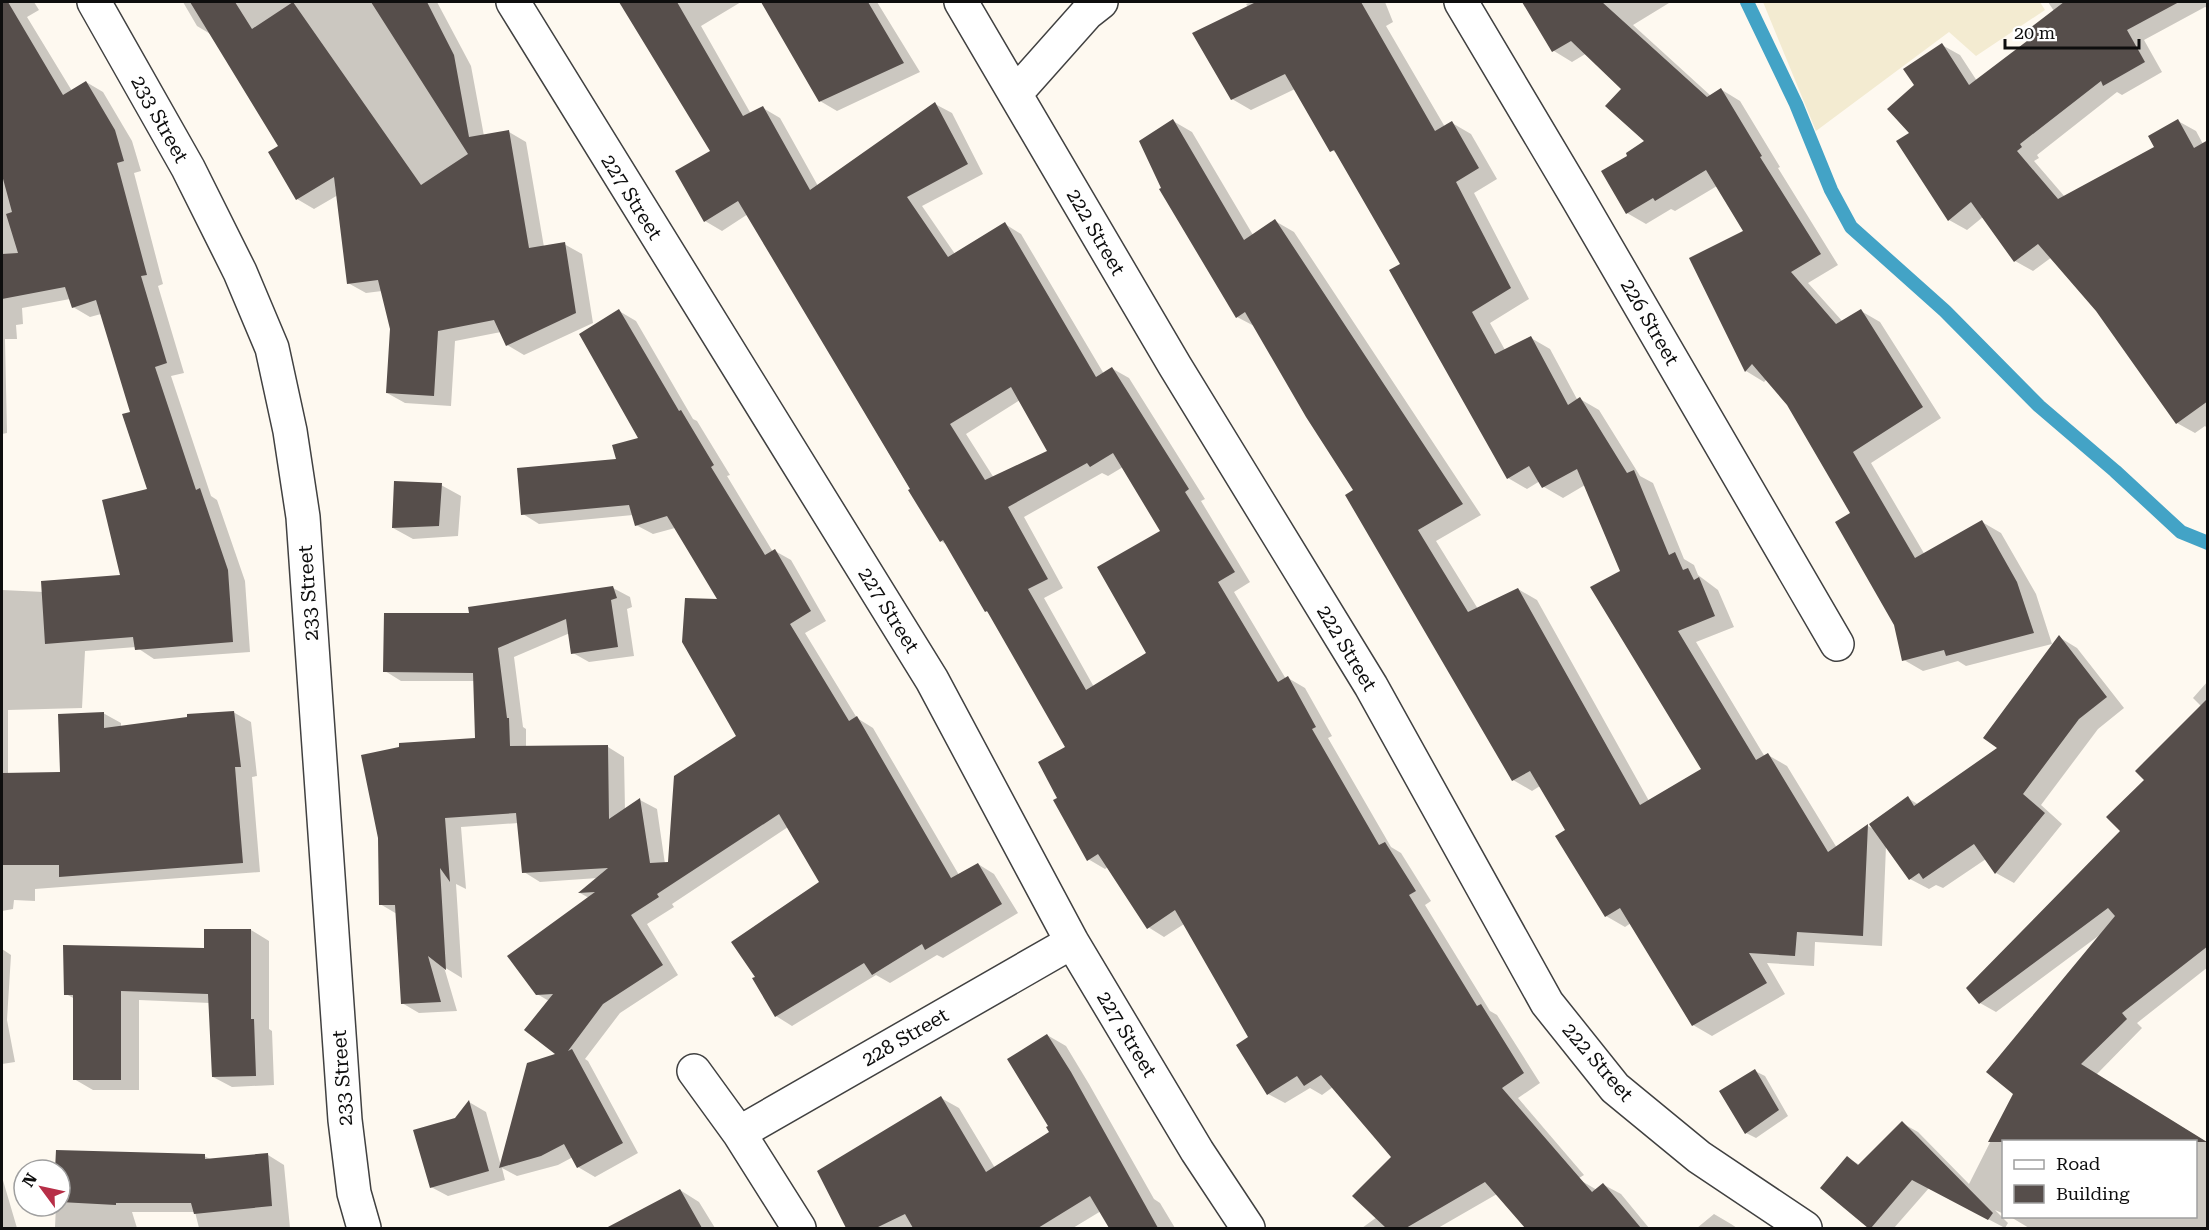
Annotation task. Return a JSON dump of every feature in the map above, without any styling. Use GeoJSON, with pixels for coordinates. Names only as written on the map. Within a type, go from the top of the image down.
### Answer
{"type":"FeatureCollection","features":[{"type":"Feature","properties":{"kind":"street","name":"233 Street"},"geometry":{"type":"LineString","coordinates":[[94,2],[188,168],[240,272],[272,348],[290,431],[303,517],[345,1120],[354,1193],[364,1228]]}},
{"type":"Feature","properties":{"kind":"street","name":"227 Street"},"geometry":{"type":"LineString","coordinates":[[513,2],[932,680],[1072,942],[1197,1150],[1248,1228]]}},
{"type":"Feature","properties":{"kind":"street","name":"222 Street"},"geometry":{"type":"LineString","coordinates":[[961,2],[1174,366],[1371,686],[1547,1004],[1615,1088],[1699,1158],[1805,1228]]}},
{"type":"Feature","properties":{"kind":"street"},"geometry":{"type":"LineString","coordinates":[[1015,94],[1087,14],[1101,2]]}},
{"type":"Feature","properties":{"kind":"street","name":"226 Street"},"geometry":{"type":"LineString","coordinates":[[1461,2],[1837,644]]}},
{"type":"Feature","properties":{"kind":"street","name":"228 Street"},"geometry":{"type":"LineString","coordinates":[[739,1133],[1072,942]]}},
{"type":"Feature","properties":{"kind":"street"},"geometry":{"type":"LineString","coordinates":[[693,1071],[739,1133],[799,1228]]}},
{"type":"Feature","properties":{"kind":"shaded area"},"geometry":{"type":"Polygon","coordinates":[[[1763,2],[2040,2],[2045,10],[1976,56],[1949,32],[1816,131],[1763,2]]]}},
{"type":"Feature","properties":{"kind":"building"},"geometry":{"type":"Polygon","coordinates":[[[2,2],[8,2],[63,95],[86,81],[115,130],[124,161],[117,163],[147,275],[141,276],[167,363],[155,367],[196,490],[200,488],[228,570],[233,642],[135,650],[133,637],[45,644],[41,581],[120,575],[102,500],[147,489],[122,414],[130,412],[96,300],[72,308],[65,287],[2,299],[2,254],[18,253],[6,214],[12,212],[2,175],[2,2]]]}},
{"type":"Feature","properties":{"kind":"building"},"geometry":{"type":"Polygon","coordinates":[[[190,2],[235,2],[252,29],[293,2],[421,185],[468,154],[371,2],[427,2],[454,55],[469,137],[509,130],[529,248],[565,242],[576,313],[506,346],[494,320],[438,331],[434,396],[386,393],[390,329],[378,280],[347,284],[334,177],[296,200],[268,152],[278,146],[190,2]]]}},
{"type":"Feature","properties":{"kind":"building"},"geometry":{"type":"Polygon","coordinates":[[[619,2],[677,2],[743,116],[763,106],[810,190],[935,102],[968,164],[907,197],[948,257],[1005,222],[1096,377],[1112,367],[1189,489],[1185,492],[1235,572],[1218,582],[1278,682],[1288,676],[1316,727],[1312,729],[1379,845],[1385,842],[1416,891],[1409,895],[1477,1006],[1481,1004],[1524,1073],[1502,1088],[1592,1192],[1603,1183],[1641,1228],[1525,1228],[1485,1182],[1406,1228],[1386,1228],[1352,1196],[1391,1157],[1321,1075],[1304,1086],[1297,1076],[1267,1095],[1236,1045],[1248,1037],[1175,910],[1147,929],[1098,854],[1087,861],[1053,800],[1057,798],[1038,762],[1065,747],[987,611],[985,612],[943,540],[940,542],[908,490],[910,489],[738,201],[704,222],[675,171],[710,151],[619,2]],[[1011,387],[950,424],[985,480],[1047,451],[1011,387]],[[1113,453],[1090,467],[1087,463],[1008,507],[1048,579],[1028,589],[1086,690],[1146,653],[1097,567],[1160,531],[1113,453]]]}},
{"type":"Feature","properties":{"kind":"building"},"geometry":{"type":"Polygon","coordinates":[[[761,2],[868,2],[904,63],[819,102],[761,2]]]}},
{"type":"Feature","properties":{"kind":"building"},"geometry":{"type":"Polygon","coordinates":[[[1256,2],[1361,2],[1435,131],[1452,121],[1479,168],[1456,182],[1511,288],[1472,312],[1495,354],[1531,336],[1568,405],[1580,397],[1627,473],[1634,470],[1669,555],[1675,552],[1683,570],[1688,568],[1694,580],[1699,577],[1715,616],[1678,631],[1756,760],[1768,753],[1828,852],[1868,824],[1863,936],[1797,932],[1795,956],[1749,953],[1767,983],[1692,1026],[1620,908],[1605,917],[1555,836],[1565,830],[1530,771],[1512,781],[1345,495],[1353,490],[1306,417],[1245,312],[1236,318],[1159,189],[1161,188],[1139,141],[1173,119],[1244,240],[1275,219],[1463,504],[1418,530],[1468,612],[1518,588],[1640,805],[1701,769],[1590,587],[1620,571],[1577,469],[1542,488],[1529,466],[1507,479],[1389,270],[1400,264],[1334,150],[1330,152],[1285,74],[1231,100],[1192,33],[1256,2]]]}},
{"type":"Feature","properties":{"kind":"building"},"geometry":{"type":"Polygon","coordinates":[[[1522,2],[1602,2],[1707,97],[1721,88],[1762,156],[1760,157],[1821,254],[1791,272],[1836,324],[1861,309],[1923,407],[1853,452],[1915,558],[1982,520],[2017,582],[2034,633],[1946,656],[1944,650],[1902,661],[1894,625],[1835,522],[1850,513],[1787,405],[1752,364],[1745,372],[1689,258],[1743,231],[1706,170],[1655,201],[1653,198],[1626,214],[1601,171],[1627,156],[1626,153],[1644,141],[1605,106],[1621,89],[1571,41],[1552,52],[1522,2]]]}},
{"type":"Feature","properties":{"kind":"building"},"geometry":{"type":"Polygon","coordinates":[[[2064,2],[2179,2],[2127,30],[2145,62],[2103,86],[2101,81],[2020,144],[2022,147],[2017,151],[2058,199],[2154,147],[2148,136],[2178,119],[2194,148],[2208,140],[2208,401],[2176,424],[2096,311],[2038,244],[2014,262],[1971,202],[1948,221],[1896,141],[1909,133],[1887,109],[1914,85],[1903,69],[1942,43],[1969,85],[2031,38],[2026,31],[2064,2]]]}},
{"type":"Feature","properties":{"kind":"building"},"geometry":{"type":"Polygon","coordinates":[[[619,309],[679,411],[681,410],[714,465],[711,467],[765,555],[775,549],[811,611],[790,624],[849,721],[857,716],[951,878],[978,863],[1002,904],[925,950],[922,944],[872,975],[864,963],[775,1017],[752,978],[755,977],[731,942],[819,882],[779,814],[657,894],[659,897],[631,915],[663,965],[603,1004],[568,1051],[572,1049],[623,1143],[577,1168],[564,1144],[541,1156],[499,1168],[527,1063],[555,1054],[524,1030],[553,994],[536,995],[507,956],[595,892],[578,893],[608,868],[522,873],[516,813],[445,818],[450,882],[440,868],[446,970],[428,956],[441,1002],[401,1004],[395,905],[379,905],[378,838],[361,755],[399,747],[399,743],[475,738],[473,673],[383,672],[384,613],[469,613],[468,607],[613,586],[617,598],[611,600],[618,647],[571,654],[566,619],[498,648],[507,718],[509,718],[510,746],[608,745],[609,819],[640,798],[650,863],[668,862],[674,776],[736,736],[682,642],[685,598],[717,599],[667,516],[635,526],[629,505],[521,515],[517,468],[616,459],[612,445],[638,438],[579,334],[619,309]]]}},
{"type":"Feature","properties":{"kind":"building"},"geometry":{"type":"Polygon","coordinates":[[[394,481],[442,483],[439,526],[392,528],[394,481]]]}},
{"type":"Feature","properties":{"kind":"building"},"geometry":{"type":"Polygon","coordinates":[[[2059,635],[2107,697],[2079,719],[2023,794],[2045,813],[1995,874],[1974,844],[1923,879],[1919,873],[1909,880],[1869,824],[1908,796],[1914,806],[1997,748],[1983,738],[2059,635]]]}},
{"type":"Feature","properties":{"kind":"building"},"geometry":{"type":"Polygon","coordinates":[[[2208,698],[2208,946],[2122,1013],[2127,1019],[2081,1064],[2207,1142],[2197,1142],[2197,1140],[2002,1140],[2002,1142],[1988,1142],[2013,1094],[1986,1072],[2115,916],[2108,908],[1979,1004],[1966,988],[2120,831],[2106,817],[2144,780],[2135,771],[2208,698]]]}},
{"type":"Feature","properties":{"kind":"building"},"geometry":{"type":"Polygon","coordinates":[[[234,711],[241,767],[235,767],[243,863],[59,877],[59,865],[2,865],[2,773],[60,772],[58,714],[104,712],[104,728],[187,717],[187,714],[234,711]]]}},
{"type":"Feature","properties":{"kind":"building"},"geometry":{"type":"Polygon","coordinates":[[[204,929],[251,929],[251,1019],[254,1019],[256,1076],[212,1077],[208,994],[121,991],[121,1080],[73,1080],[73,995],[64,995],[63,945],[204,948],[204,929]]]}},
{"type":"Feature","properties":{"kind":"building"},"geometry":{"type":"Polygon","coordinates":[[[1047,1034],[1071,1072],[1158,1228],[1109,1228],[1090,1196],[1038,1228],[913,1228],[905,1214],[876,1228],[846,1228],[817,1171],[941,1096],[986,1172],[1049,1132],[1046,1127],[1048,1126],[1007,1059],[1047,1034]]]}},
{"type":"Feature","properties":{"kind":"building"},"geometry":{"type":"Polygon","coordinates":[[[1755,1069],[1779,1110],[1745,1134],[1719,1091],[1755,1069]]]}},
{"type":"Feature","properties":{"kind":"building"},"geometry":{"type":"Polygon","coordinates":[[[469,1100],[489,1171],[430,1188],[413,1130],[455,1118],[469,1100]]]}},
{"type":"Feature","properties":{"kind":"building"},"geometry":{"type":"Polygon","coordinates":[[[1902,1121],[1993,1213],[1988,1220],[1912,1180],[1871,1228],[1868,1228],[1820,1188],[1847,1156],[1858,1165],[1902,1121]]]}},
{"type":"Feature","properties":{"kind":"building"},"geometry":{"type":"Polygon","coordinates":[[[56,1150],[205,1154],[205,1159],[268,1153],[272,1206],[194,1214],[191,1203],[116,1203],[116,1205],[72,1203],[72,1158],[56,1158],[56,1150]]]}},
{"type":"Feature","properties":{"kind":"building"},"geometry":{"type":"Polygon","coordinates":[[[680,1189],[702,1228],[606,1228],[680,1189]]]}},
{"type":"Feature","properties":{"kind":"waterway"},"geometry":{"type":"LineString","coordinates":[[1747,2],[1796,104],[1831,190],[1851,227],[1945,311],[2039,406],[2115,471],[2181,532],[2208,543]]}}]}
